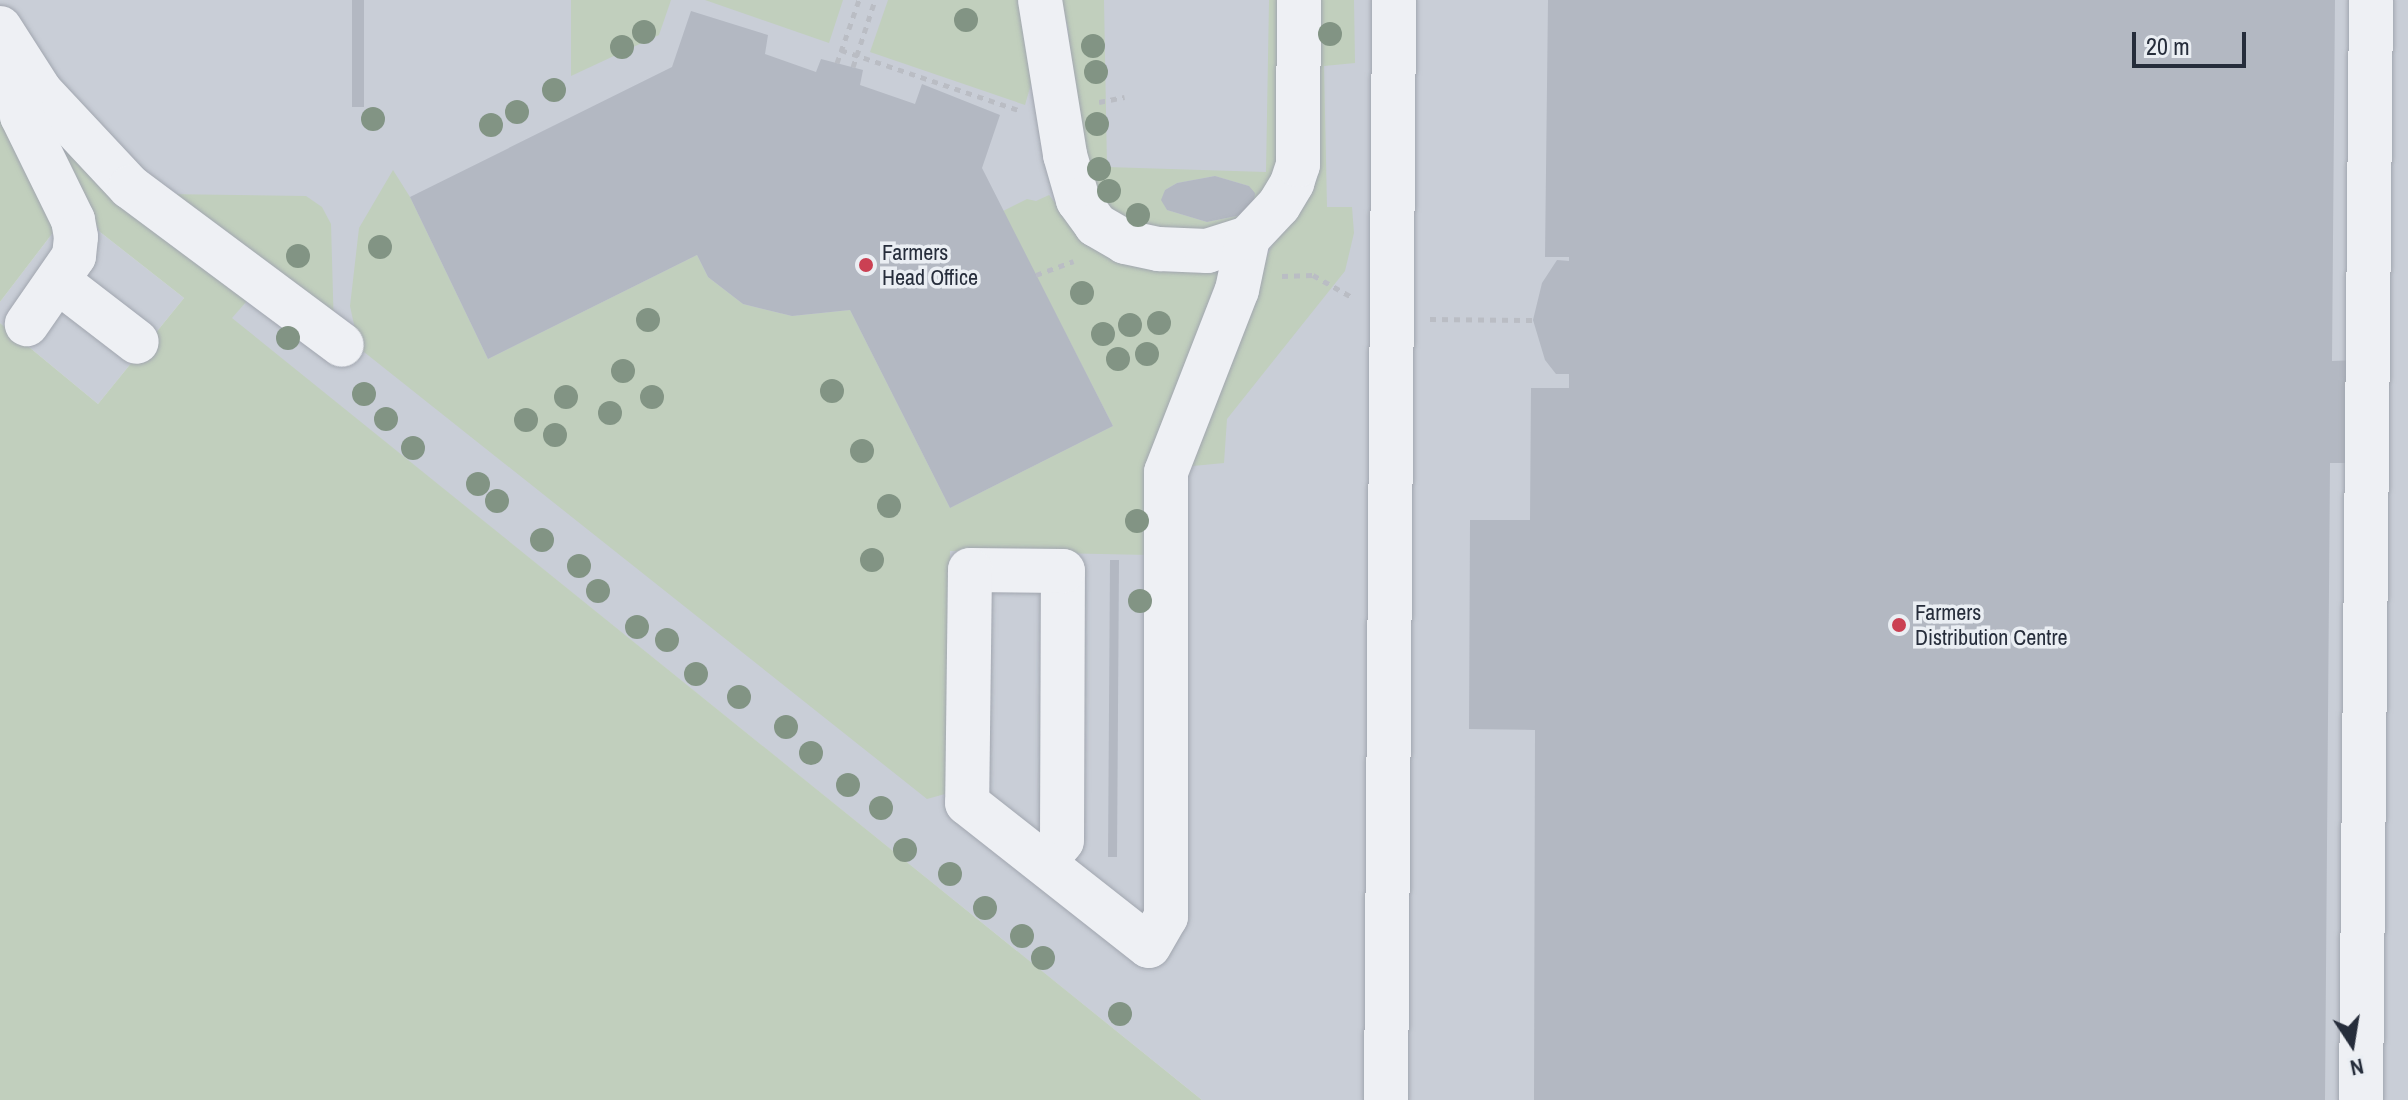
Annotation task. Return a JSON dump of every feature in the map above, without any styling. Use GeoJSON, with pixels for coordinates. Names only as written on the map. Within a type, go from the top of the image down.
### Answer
{"type":"FeatureCollection","features":[{"type":"Feature","properties":{"kind":"lane"},"geometry":{"type":"LineString","coordinates":[[1040,0],[1065,155],[1078,200],[1096,225],[1125,242],[1159,249],[1207,251],[1248,238],[1279,205],[1292,183],[1298,165],[1299,0]]}},
{"type":"Feature","properties":{"kind":"lane"},"geometry":{"type":"LineString","coordinates":[[1386,1100],[1394,0]]}},
{"type":"Feature","properties":{"kind":"lane"},"geometry":{"type":"LineString","coordinates":[[2361,1100],[2371,0]]}},
{"type":"Feature","properties":{"kind":"lane"},"geometry":{"type":"LineString","coordinates":[[6,41],[22,116],[73,220],[74,256],[59,282],[27,324]]}},
{"type":"Feature","properties":{"kind":"lane"},"geometry":{"type":"LineString","coordinates":[[6,41],[41,92],[130,187],[342,345]]}},
{"type":"Feature","properties":{"kind":"lane"},"geometry":{"type":"LineString","coordinates":[[1044,863],[1062,841],[1063,571],[970,570],[967,803],[1149,946],[1166,917],[1166,472],[1237,290],[1248,238]]}},
{"type":"Feature","properties":{"kind":"lane"},"geometry":{"type":"LineString","coordinates":[[59,282],[137,342]]}},
{"type":"Feature","properties":{"kind":"path"},"geometry":{"type":"LineString","coordinates":[[837,63],[859,0]]}},
{"type":"Feature","properties":{"kind":"path"},"geometry":{"type":"LineString","coordinates":[[853,67],[875,0]]}},
{"type":"Feature","properties":{"kind":"path"},"geometry":{"type":"LineString","coordinates":[[841,50],[1025,112],[1125,97]]}},
{"type":"Feature","properties":{"kind":"shaded area"},"geometry":{"type":"Polygon","coordinates":[[[0,0],[2408,0],[2408,1100],[1202,1100],[231,318],[254,293],[100,232],[184,298],[98,404],[0,323],[0,302],[55,230],[0,69],[0,0]]]}},
{"type":"Feature","properties":{"kind":"green space"},"geometry":{"type":"Polygon","coordinates":[[[571,0],[671,0],[659,35],[571,76],[571,0]]]}},
{"type":"Feature","properties":{"kind":"green space"},"geometry":{"type":"Polygon","coordinates":[[[705,0],[843,0],[829,43],[705,0]]]}},
{"type":"Feature","properties":{"kind":"green space"},"geometry":{"type":"Polygon","coordinates":[[[888,0],[1028,0],[1035,70],[1025,105],[870,52],[888,0]]]}},
{"type":"Feature","properties":{"kind":"green space"},"geometry":{"type":"Polygon","coordinates":[[[1061,0],[1104,0],[1107,167],[1266,172],[1269,0],[1285,0],[1281,168],[1268,197],[1226,232],[1143,232],[1106,207],[1092,183],[1074,103],[1068,28],[1061,0]],[[1215,176],[1177,183],[1165,190],[1162,200],[1167,210],[1207,222],[1246,214],[1249,186],[1215,176]]]}},
{"type":"Feature","properties":{"kind":"green space"},"geometry":{"type":"Polygon","coordinates":[[[1313,0],[1354,0],[1355,63],[1324,66],[1327,207],[1352,207],[1354,233],[1345,271],[1227,419],[1224,463],[1172,468],[1272,245],[1305,193],[1313,0]]]}},
{"type":"Feature","properties":{"kind":"green space"},"geometry":{"type":"Polygon","coordinates":[[[0,69],[55,230],[0,302],[0,69]]]}},
{"type":"Feature","properties":{"kind":"green space"},"geometry":{"type":"Polygon","coordinates":[[[33,104],[254,293],[232,318],[1202,1100],[0,1100],[0,323],[98,404],[184,298],[100,232],[33,104]]]}},
{"type":"Feature","properties":{"kind":"green space"},"geometry":{"type":"Polygon","coordinates":[[[393,170],[410,197],[488,359],[697,255],[708,277],[743,304],[792,316],[850,310],[950,508],[1113,426],[1003,211],[1027,199],[1036,201],[1049,195],[1077,230],[1223,263],[1154,450],[1150,555],[950,551],[952,792],[927,799],[359,348],[350,306],[359,228],[393,170]]]}},
{"type":"Feature","properties":{"kind":"green space"},"geometry":{"type":"Polygon","coordinates":[[[161,194],[306,196],[322,207],[331,224],[334,331],[161,194]]]}},
{"type":"Feature","properties":{"kind":"building"},"geometry":{"type":"Polygon","coordinates":[[[352,0],[364,0],[364,107],[352,107],[352,0]]]}},
{"type":"Feature","properties":{"kind":"building","name":"Farmers Distribution Centre"},"geometry":{"type":"Polygon","coordinates":[[[1548,0],[2335,0],[2332,361],[2358,360],[2357,463],[2330,463],[2325,1100],[1534,1100],[1535,730],[1469,729],[1470,520],[1530,520],[1531,388],[1569,388],[1569,374],[1556,374],[1545,360],[1533,320],[1542,283],[1557,260],[1569,261],[1569,257],[1545,257],[1548,0]]]}},
{"type":"Feature","properties":{"kind":"building","name":"Farmers Head Office"},"geometry":{"type":"Polygon","coordinates":[[[691,11],[768,35],[765,54],[816,72],[821,59],[863,70],[860,85],[915,104],[922,84],[1000,115],[982,168],[1113,426],[950,508],[850,310],[792,316],[743,304],[708,277],[697,255],[488,359],[410,197],[672,67],[691,11]]]}},
{"type":"Feature","properties":{"kind":"building"},"geometry":{"type":"Polygon","coordinates":[[[1215,176],[1249,186],[1255,193],[1253,206],[1246,214],[1207,222],[1167,210],[1161,200],[1165,190],[1177,183],[1215,176]]]}},
{"type":"Feature","properties":{"kind":"building"},"geometry":{"type":"Polygon","coordinates":[[[1110,560],[1119,560],[1117,857],[1108,857],[1110,560]]]}},
{"type":"Feature","properties":{"kind":"place","name":"Farmers Head Office"},"geometry":{"type":"Point","coordinates":[866,265]}},
{"type":"Feature","properties":{"kind":"place","name":"Farmers Distribution Centre"},"geometry":{"type":"Point","coordinates":[1899,625]}}]}
